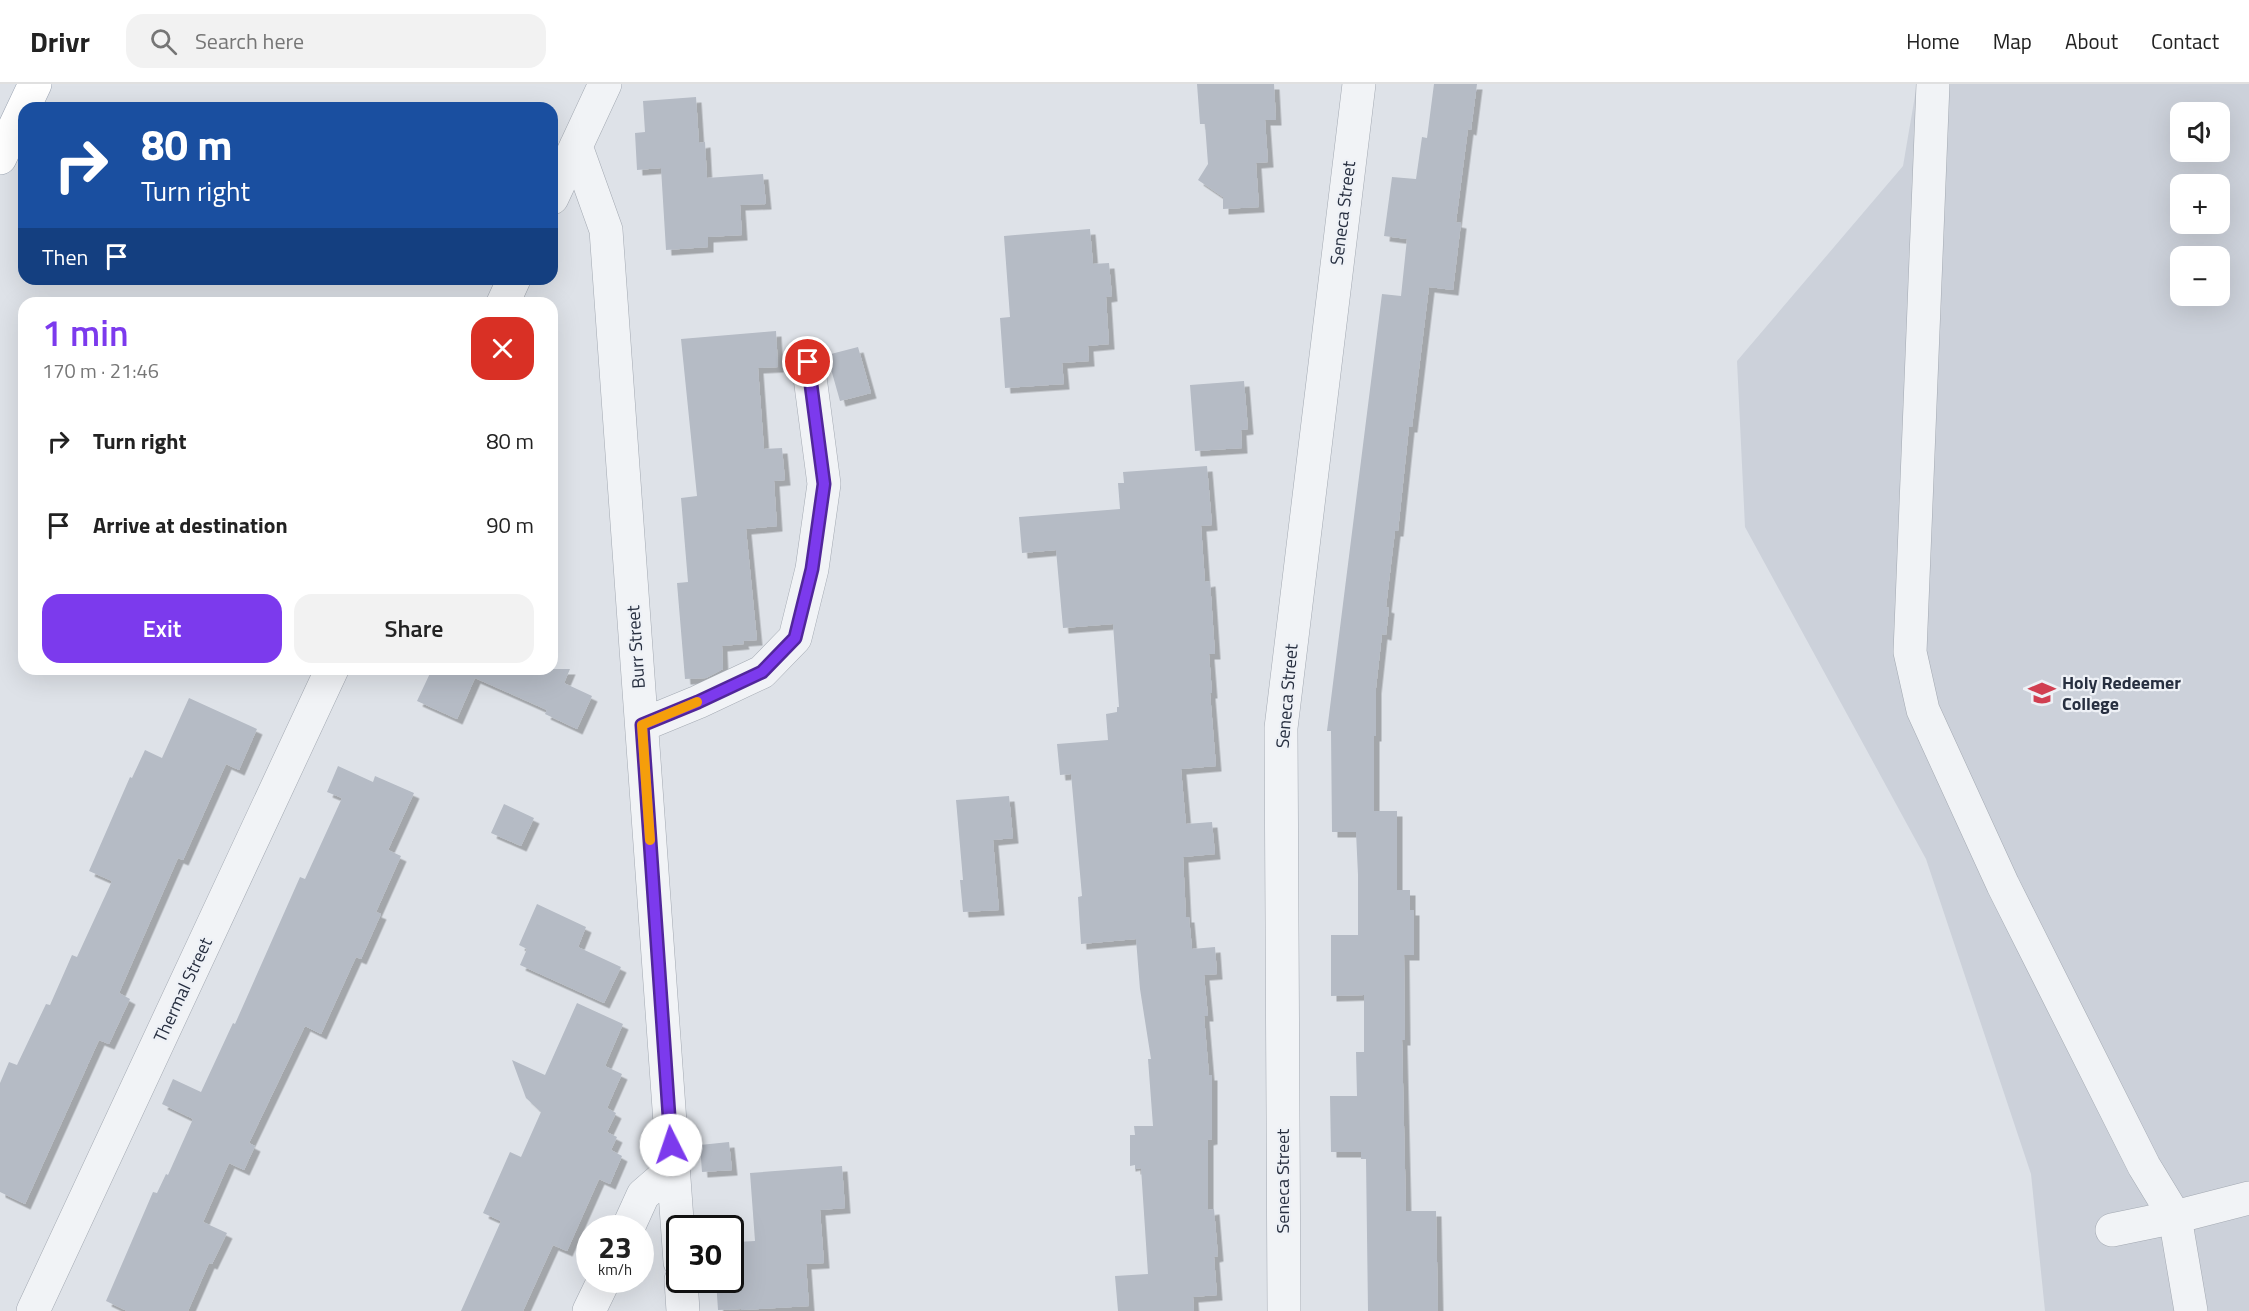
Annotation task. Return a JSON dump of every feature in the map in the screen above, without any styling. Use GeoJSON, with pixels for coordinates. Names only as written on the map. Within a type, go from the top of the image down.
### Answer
{"type":"FeatureCollection","features":[{"type":"Feature","properties":{"kind":"main road"},"geometry":{"type":"LineString","coordinates":[[25,102],[35,84]]}},
{"type":"Feature","properties":{"kind":"main road"},"geometry":{"type":"LineString","coordinates":[[4,138],[18,114]]}},
{"type":"Feature","properties":{"kind":"street"},"geometry":{"type":"LineString","coordinates":[[558,185],[605,84]]}},
{"type":"Feature","properties":{"kind":"street","name":"Seneca Street"},"geometry":{"type":"LineString","coordinates":[[1284,1311],[1281,728],[1359,84]]}},
{"type":"Feature","properties":{"kind":"street"},"geometry":{"type":"LineString","coordinates":[[1933,84],[1911,652],[1923,710],[2003,885],[2144,1166],[2175,1217],[2191,1311]]}},
{"type":"Feature","properties":{"kind":"street","name":"Burr Street"},"geometry":{"type":"LineString","coordinates":[[576,146],[606,230],[676,1215]]}},
{"type":"Feature","properties":{"kind":"street"},"geometry":{"type":"LineString","coordinates":[[642,725],[762,672],[795,638],[812,569],[824,484],[808,362]]}},
{"type":"Feature","properties":{"kind":"street","name":"Thermal Street"},"geometry":{"type":"LineString","coordinates":[[33,1311],[330,675]]}},
{"type":"Feature","properties":{"kind":"street"},"geometry":{"type":"LineString","coordinates":[[634,1215],[643,1195],[673,1169]]}},
{"type":"Feature","properties":{"kind":"street"},"geometry":{"type":"LineString","coordinates":[[2112,1230],[2249,1198]]}},
{"type":"Feature","properties":{"kind":"street"},"geometry":{"type":"LineString","coordinates":[[589,1311],[598,1293]]}},
{"type":"Feature","properties":{"kind":"street"},"geometry":{"type":"LineString","coordinates":[[682,1293],[683,1311]]}},
{"type":"Feature","properties":{"kind":"shaded area","name":"Holy Redeemer College"},"geometry":{"type":"Polygon","coordinates":[[[1917,84],[2249,84],[2249,1311],[2045,1311],[2031,1174],[1926,859],[1745,527],[1737,361],[1903,166],[1917,84]]]}},
{"type":"Feature","properties":{"kind":"building"},"geometry":{"type":"Polygon","coordinates":[[[1197,84],[1274,84],[1276,120],[1265,120],[1268,162],[1256,163],[1259,207],[1223,209],[1223,197],[1198,180],[1208,164],[1205,124],[1200,124],[1197,84]]]}},
{"type":"Feature","properties":{"kind":"building"},"geometry":{"type":"Polygon","coordinates":[[[1434,84],[1477,84],[1471,130],[1468,129],[1456,222],[1461,223],[1453,290],[1429,287],[1412,427],[1409,427],[1398,531],[1395,531],[1386,607],[1389,608],[1386,635],[1382,634],[1376,688],[1374,811],[1397,811],[1397,890],[1410,890],[1410,910],[1414,910],[1414,955],[1404,955],[1405,1040],[1402,1040],[1406,1211],[1436,1211],[1438,1311],[1368,1311],[1366,1159],[1361,1159],[1361,1152],[1331,1152],[1330,1096],[1357,1096],[1356,1052],[1364,1052],[1364,995],[1331,996],[1331,935],[1358,935],[1358,875],[1356,832],[1332,832],[1331,731],[1327,731],[1382,294],[1401,296],[1407,239],[1384,236],[1392,177],[1416,179],[1422,137],[1427,138],[1434,84]]]}},
{"type":"Feature","properties":{"kind":"building"},"geometry":{"type":"Polygon","coordinates":[[[696,97],[699,143],[705,142],[707,178],[763,174],[766,204],[740,205],[742,235],[708,237],[708,247],[666,250],[661,168],[637,170],[635,133],[645,132],[643,101],[696,97]]]}},
{"type":"Feature","properties":{"kind":"building"},"geometry":{"type":"Polygon","coordinates":[[[1090,229],[1093,264],[1109,263],[1112,296],[1106,297],[1109,344],[1088,346],[1089,361],[1062,363],[1064,384],[1005,388],[1000,318],[1010,317],[1004,236],[1090,229]]]}},
{"type":"Feature","properties":{"kind":"building"},"geometry":{"type":"Polygon","coordinates":[[[776,331],[778,367],[758,368],[764,449],[782,448],[785,480],[774,481],[777,526],[746,529],[757,640],[722,646],[723,669],[706,678],[685,679],[677,583],[688,582],[681,498],[697,496],[681,339],[776,331]]]}},
{"type":"Feature","properties":{"kind":"building"},"geometry":{"type":"Polygon","coordinates":[[[858,347],[871,393],[840,401],[827,355],[858,347]]]}},
{"type":"Feature","properties":{"kind":"building"},"geometry":{"type":"Polygon","coordinates":[[[1244,381],[1248,429],[1241,430],[1242,448],[1195,451],[1190,385],[1244,381]]]}},
{"type":"Feature","properties":{"kind":"building"},"geometry":{"type":"Polygon","coordinates":[[[1207,466],[1212,525],[1201,526],[1205,582],[1210,581],[1215,654],[1209,654],[1216,766],[1181,769],[1186,824],[1212,822],[1215,854],[1183,857],[1186,917],[1189,917],[1192,949],[1215,947],[1217,974],[1204,975],[1208,1016],[1204,1016],[1209,1075],[1212,1075],[1212,1139],[1208,1140],[1208,1210],[1214,1209],[1218,1256],[1214,1257],[1217,1295],[1193,1297],[1194,1311],[1118,1311],[1115,1276],[1148,1274],[1141,1168],[1135,1169],[1135,1165],[1130,1166],[1130,1135],[1135,1135],[1134,1126],[1153,1126],[1148,1059],[1151,1059],[1140,989],[1136,939],[1081,944],[1078,897],[1082,896],[1071,774],[1060,775],[1057,744],[1108,740],[1106,714],[1117,712],[1117,707],[1119,707],[1113,624],[1063,628],[1056,550],[1022,553],[1019,517],[1120,509],[1118,483],[1124,483],[1123,472],[1207,466]]]}},
{"type":"Feature","properties":{"kind":"building"},"geometry":{"type":"Polygon","coordinates":[[[558,669],[570,669],[564,683],[592,696],[577,729],[545,714],[547,710],[475,678],[457,719],[417,701],[429,675],[558,675],[558,669]]]}},
{"type":"Feature","properties":{"kind":"building"},"geometry":{"type":"Polygon","coordinates":[[[189,698],[257,729],[239,770],[226,764],[183,860],[178,858],[119,993],[130,999],[109,1044],[99,1040],[25,1204],[0,1192],[0,1083],[9,1062],[17,1065],[46,1004],[50,1005],[72,955],[77,957],[112,881],[89,871],[130,777],[132,778],[145,750],[162,758],[189,698]]]}},
{"type":"Feature","properties":{"kind":"building"},"geometry":{"type":"Polygon","coordinates":[[[338,766],[373,782],[375,776],[414,793],[388,850],[401,856],[376,912],[381,914],[361,959],[356,957],[321,1034],[305,1026],[249,1143],[255,1146],[244,1170],[229,1163],[203,1222],[227,1233],[212,1264],[209,1263],[188,1311],[127,1311],[106,1301],[153,1192],[157,1193],[166,1174],[168,1175],[193,1119],[162,1104],[173,1079],[201,1092],[233,1023],[235,1024],[300,877],[305,879],[342,798],[327,792],[338,766]]]}},
{"type":"Feature","properties":{"kind":"building"},"geometry":{"type":"Polygon","coordinates":[[[1009,796],[1013,838],[993,840],[999,910],[963,912],[960,880],[963,880],[956,800],[1009,796]]]}},
{"type":"Feature","properties":{"kind":"building"},"geometry":{"type":"Polygon","coordinates":[[[504,804],[534,818],[521,846],[491,833],[504,804]]]}},
{"type":"Feature","properties":{"kind":"building"},"geometry":{"type":"Polygon","coordinates":[[[537,904],[586,927],[578,947],[621,967],[604,1003],[520,965],[527,949],[519,945],[537,904]]]}},
{"type":"Feature","properties":{"kind":"building"},"geometry":{"type":"Polygon","coordinates":[[[577,1003],[623,1024],[605,1066],[622,1074],[607,1108],[616,1113],[607,1132],[617,1137],[611,1150],[622,1156],[610,1184],[599,1179],[583,1215],[576,1215],[576,1231],[567,1251],[553,1245],[523,1311],[461,1311],[501,1221],[483,1213],[510,1152],[521,1157],[541,1112],[526,1098],[512,1060],[545,1075],[577,1003]]]}},
{"type":"Feature","properties":{"kind":"building"},"geometry":{"type":"Polygon","coordinates":[[[729,1142],[732,1170],[702,1172],[700,1145],[729,1142]]]}},
{"type":"Feature","properties":{"kind":"building"},"geometry":{"type":"Polygon","coordinates":[[[842,1166],[845,1208],[820,1210],[824,1263],[806,1264],[809,1306],[718,1310],[717,1293],[744,1293],[744,1242],[755,1241],[750,1173],[842,1166]]]}},
{"type":"Feature","properties":{"kind":"slow traffic"},"geometry":{"type":"LineString","coordinates":[[650,840],[642,725],[697,702]]}},
{"type":"Feature","properties":{"kind":"place","name":"Holy Redeemer College"},"geometry":{"type":"Point","coordinates":[2042,693]}},
{"type":"Feature","properties":{"kind":"route"},"geometry":{"type":"LineString","coordinates":[[671,1145],[642,725],[762,672],[795,638],[812,569],[824,484],[808,362]]}}]}
